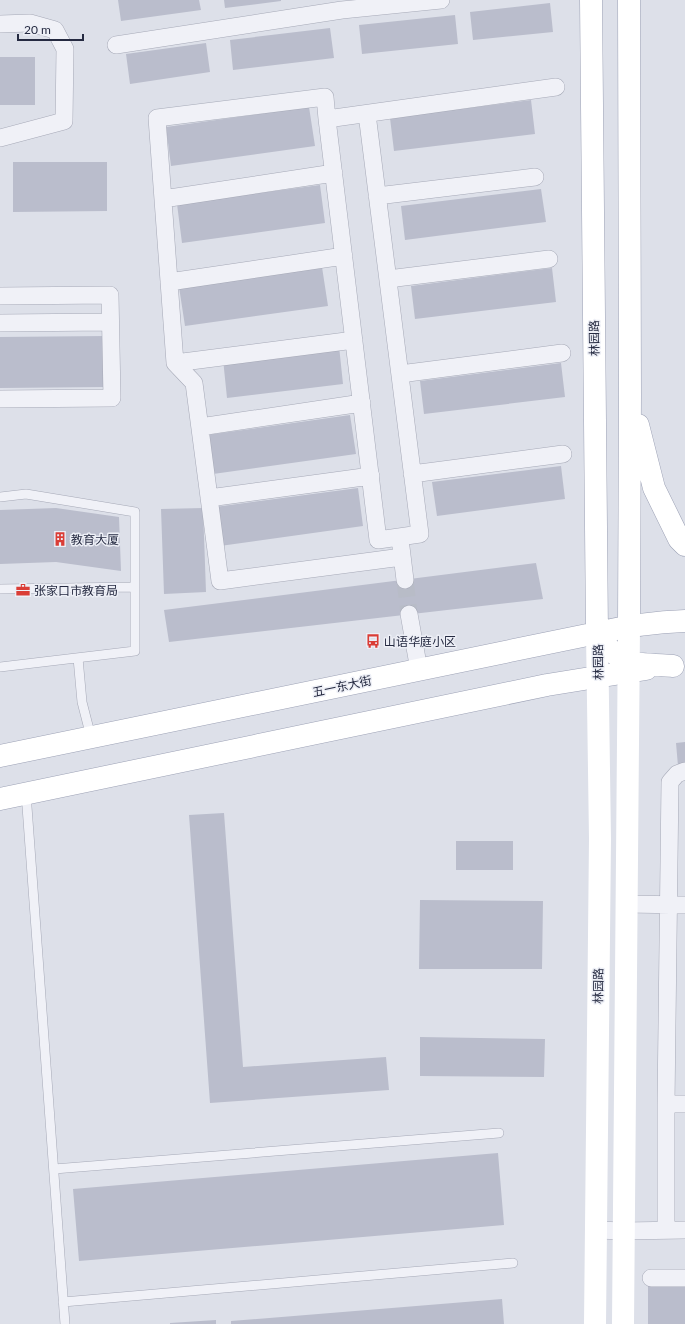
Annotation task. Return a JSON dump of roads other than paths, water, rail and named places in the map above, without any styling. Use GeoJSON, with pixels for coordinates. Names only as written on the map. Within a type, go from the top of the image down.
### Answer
{"type":"FeatureCollection","features":[{"type":"Feature","properties":{"kind":"main road","name":"林园路"},"geometry":{"type":"LineString","coordinates":[[592,0],[600,839],[595,1324]]}},
{"type":"Feature","properties":{"kind":"main road"},"geometry":{"type":"LineString","coordinates":[[624,1324],[629,666],[629,0]]}},
{"type":"Feature","properties":{"kind":"main road"},"geometry":{"type":"LineString","coordinates":[[630,394],[654,488],[679,539],[685,545]]}},
{"type":"Feature","properties":{"kind":"main road","name":"五一东大街"},"geometry":{"type":"LineString","coordinates":[[0,756],[629,626],[657,622],[685,621]]}},
{"type":"Feature","properties":{"kind":"main road"},"geometry":{"type":"LineString","coordinates":[[597,633],[605,644],[629,666]]}},
{"type":"Feature","properties":{"kind":"main road"},"geometry":{"type":"LineString","coordinates":[[0,799],[547,685],[598,676],[629,666],[679,665]]}},
{"type":"Feature","properties":{"kind":"street"},"geometry":{"type":"LineString","coordinates":[[116,45],[342,10],[441,0]]}},
{"type":"Feature","properties":{"kind":"street"},"geometry":{"type":"LineString","coordinates":[[0,24],[30,23],[55,30],[65,49],[64,121],[0,138]]}},
{"type":"Feature","properties":{"kind":"street"},"geometry":{"type":"LineString","coordinates":[[327,119],[556,87]]}},
{"type":"Feature","properties":{"kind":"street"},"geometry":{"type":"LineString","coordinates":[[367,114],[420,534],[378,540],[325,96],[157,118],[175,363],[194,383],[220,581],[402,557]]}},
{"type":"Feature","properties":{"kind":"street"},"geometry":{"type":"LineString","coordinates":[[163,199],[334,173]]}},
{"type":"Feature","properties":{"kind":"street"},"geometry":{"type":"LineString","coordinates":[[377,196],[535,177]]}},
{"type":"Feature","properties":{"kind":"street"},"geometry":{"type":"LineString","coordinates":[[169,282],[344,256]]}},
{"type":"Feature","properties":{"kind":"street"},"geometry":{"type":"LineString","coordinates":[[388,279],[548,259]]}},
{"type":"Feature","properties":{"kind":"street"},"geometry":{"type":"LineString","coordinates":[[0,296],[110,295],[112,398],[0,399]]}},
{"type":"Feature","properties":{"kind":"street"},"geometry":{"type":"LineString","coordinates":[[0,323],[110,322]]}},
{"type":"Feature","properties":{"kind":"street"},"geometry":{"type":"LineString","coordinates":[[175,363],[354,340]]}},
{"type":"Feature","properties":{"kind":"street"},"geometry":{"type":"LineString","coordinates":[[400,374],[562,353]]}},
{"type":"Feature","properties":{"kind":"street"},"geometry":{"type":"LineString","coordinates":[[200,427],[362,403]]}},
{"type":"Feature","properties":{"kind":"street"},"geometry":{"type":"LineString","coordinates":[[412,474],[563,454]]}},
{"type":"Feature","properties":{"kind":"street"},"geometry":{"type":"LineString","coordinates":[[209,498],[370,476]]}},
{"type":"Feature","properties":{"kind":"street"},"geometry":{"type":"LineString","coordinates":[[400,537],[405,580]]}},
{"type":"Feature","properties":{"kind":"street"},"geometry":{"type":"LineString","coordinates":[[409,614],[419,670]]}},
{"type":"Feature","properties":{"kind":"street"},"geometry":{"type":"LineString","coordinates":[[666,1230],[666,1104],[677,905],[670,782],[677,774],[685,771]]}},
{"type":"Feature","properties":{"kind":"street"},"geometry":{"type":"LineString","coordinates":[[627,904],[677,905]]}},
{"type":"Feature","properties":{"kind":"street"},"geometry":{"type":"LineString","coordinates":[[666,1104],[685,1104]]}},
{"type":"Feature","properties":{"kind":"street"},"geometry":{"type":"LineString","coordinates":[[596,1230],[685,1230]]}},
{"type":"Feature","properties":{"kind":"street"},"geometry":{"type":"LineString","coordinates":[[651,1278],[685,1278]]}},
{"type":"Feature","properties":{"kind":"lane"},"geometry":{"type":"LineString","coordinates":[[0,497],[26,494],[135,512],[135,651],[0,667]]}},
{"type":"Feature","properties":{"kind":"lane"},"geometry":{"type":"LineString","coordinates":[[0,590],[135,587]]}},
{"type":"Feature","properties":{"kind":"lane"},"geometry":{"type":"LineString","coordinates":[[78,658],[82,702],[91,738]]}},
{"type":"Feature","properties":{"kind":"lane"},"geometry":{"type":"LineString","coordinates":[[26,793],[65,1324]]}},
{"type":"Feature","properties":{"kind":"lane"},"geometry":{"type":"LineString","coordinates":[[54,1169],[499,1133]]}},
{"type":"Feature","properties":{"kind":"lane"},"geometry":{"type":"LineString","coordinates":[[63,1302],[513,1263]]}},
{"type":"Feature","properties":{"kind":"tunnel"},"geometry":{"type":"LineString","coordinates":[[405,580],[409,614]]}},
{"type":"Feature","properties":{"kind":"place","name":"教育大厦"},"geometry":{"type":"Point","coordinates":[60,539]}},
{"type":"Feature","properties":{"kind":"place","name":"张家口市教育局"},"geometry":{"type":"Point","coordinates":[23,590]}},
{"type":"Feature","properties":{"kind":"place","name":"山语华庭小区"},"geometry":{"type":"Point","coordinates":[373,641]}}]}
